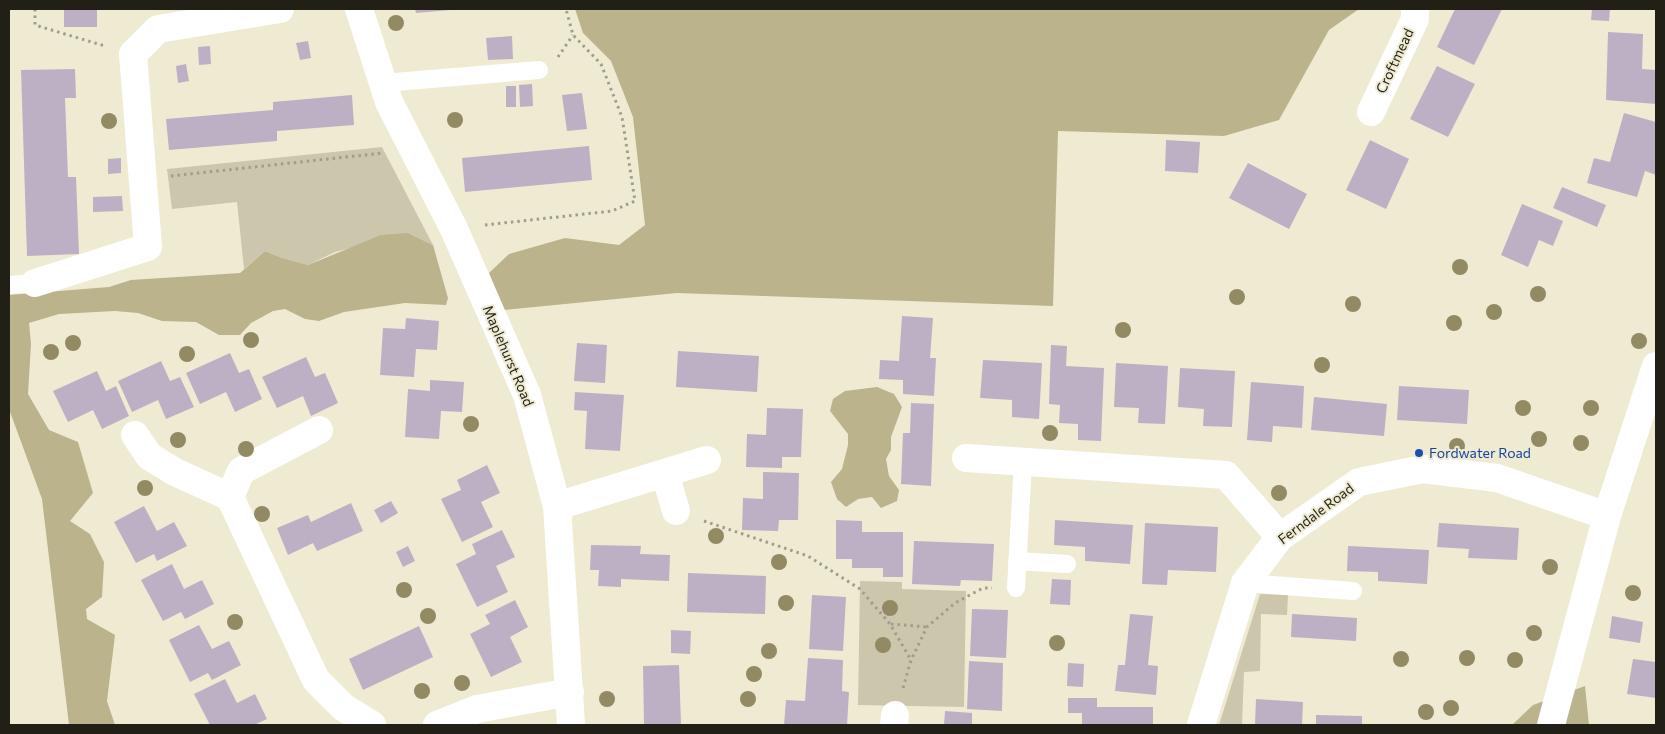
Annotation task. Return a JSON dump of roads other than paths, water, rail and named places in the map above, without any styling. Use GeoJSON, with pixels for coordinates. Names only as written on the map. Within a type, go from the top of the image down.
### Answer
{"type":"FeatureCollection","features":[{"type":"Feature","properties":{"kind":"street"},"geometry":{"type":"LineString","coordinates":[[35,283],[148,247],[133,54],[158,28],[280,9]]}},
{"type":"Feature","properties":{"kind":"street","name":"Maplehurst Road"},"geometry":{"type":"LineString","coordinates":[[359,9],[389,102],[454,229],[527,395],[557,506],[571,725]]}},
{"type":"Feature","properties":{"kind":"street","name":"Croftmead"},"geometry":{"type":"LineString","coordinates":[[1371,112],[1415,20],[1415,9]]}},
{"type":"Feature","properties":{"kind":"street"},"geometry":{"type":"LineString","coordinates":[[1551,725],[1607,516],[1654,377]]}},
{"type":"Feature","properties":{"kind":"street"},"geometry":{"type":"LineString","coordinates":[[230,498],[241,471],[319,430]]}},
{"type":"Feature","properties":{"kind":"street"},"geometry":{"type":"LineString","coordinates":[[136,434],[149,456],[174,472],[230,498],[316,680],[343,707],[372,725]]}},
{"type":"Feature","properties":{"kind":"street"},"geometry":{"type":"LineString","coordinates":[[966,458],[1226,475],[1280,537]]}},
{"type":"Feature","properties":{"kind":"street"},"geometry":{"type":"LineString","coordinates":[[557,506],[707,460]]}},
{"type":"Feature","properties":{"kind":"street","name":"Ferndale Road"},"geometry":{"type":"LineString","coordinates":[[1201,725],[1245,583],[1280,537],[1359,482],[1423,470],[1497,478],[1607,516]]}},
{"type":"Feature","properties":{"kind":"street"},"geometry":{"type":"LineString","coordinates":[[665,473],[676,511]]}},
{"type":"Feature","properties":{"kind":"street"},"geometry":{"type":"LineString","coordinates":[[437,725],[477,709],[570,692]]}},
{"type":"Feature","properties":{"kind":"lane"},"geometry":{"type":"LineString","coordinates":[[383,83],[539,70]]}},
{"type":"Feature","properties":{"kind":"lane"},"geometry":{"type":"LineString","coordinates":[[9,285],[35,283]]}},
{"type":"Feature","properties":{"kind":"lane"},"geometry":{"type":"LineString","coordinates":[[1016,588],[1023,462]]}},
{"type":"Feature","properties":{"kind":"lane"},"geometry":{"type":"LineString","coordinates":[[1017,561],[1067,564]]}},
{"type":"Feature","properties":{"kind":"lane"},"geometry":{"type":"LineString","coordinates":[[1245,583],[1353,591]]}},
{"type":"Feature","properties":{"kind":"place","name":"Fordwater Road"},"geometry":{"type":"Point","coordinates":[1419,453]}}]}
